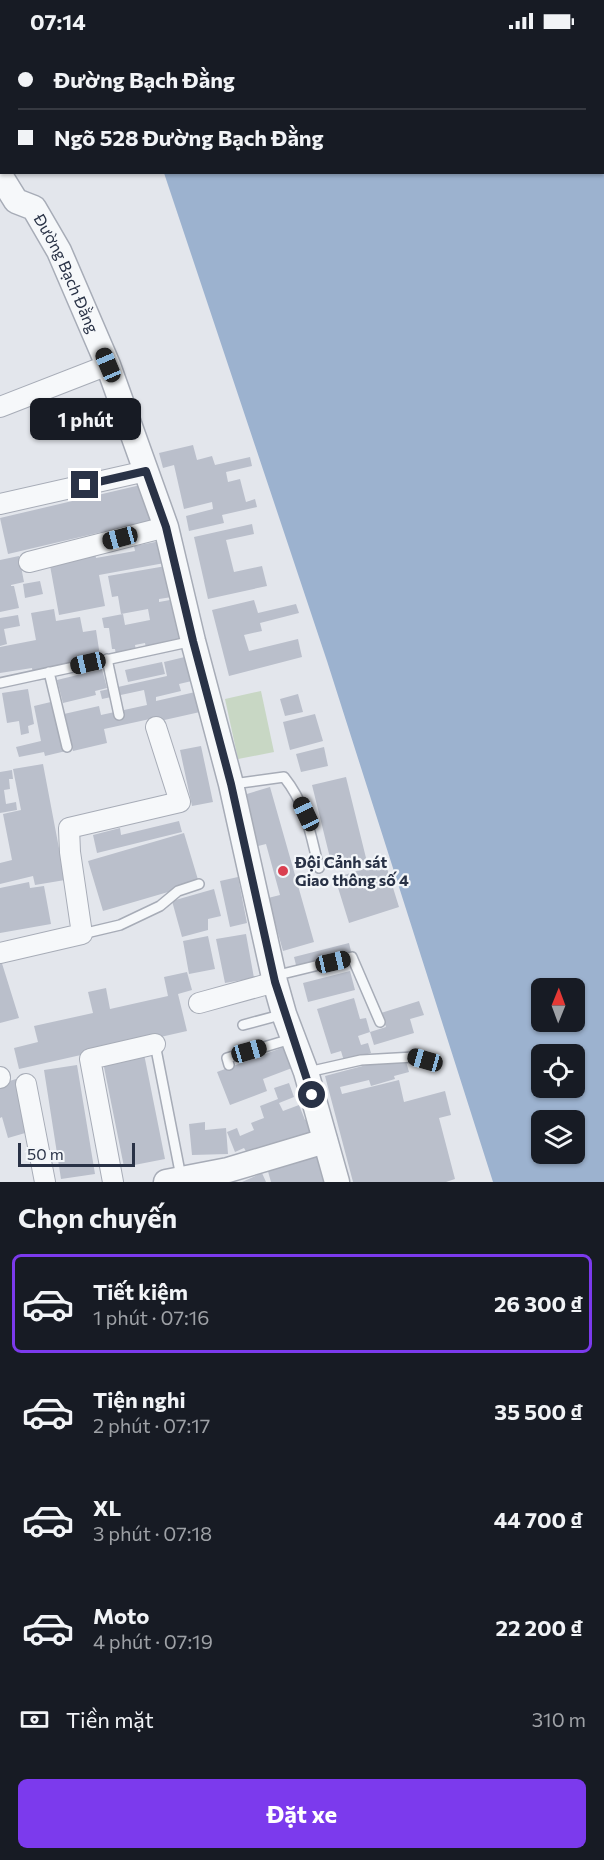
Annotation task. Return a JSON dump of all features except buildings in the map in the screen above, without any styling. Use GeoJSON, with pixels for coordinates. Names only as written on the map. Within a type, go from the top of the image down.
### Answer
{"type":"FeatureCollection","features":[{"type":"Feature","properties":{"kind":"street","name":"Đường Bạch Đằng"},"geometry":{"type":"LineString","coordinates":[[0,175],[8,203],[34,208],[59,251],[108,365],[166,527],[231,784],[284,1014],[306,1072],[337,1182]]}},
{"type":"Feature","properties":{"kind":"street"},"geometry":{"type":"LineString","coordinates":[[0,407],[108,365]]}},
{"type":"Feature","properties":{"kind":"street"},"geometry":{"type":"LineString","coordinates":[[0,504],[146,471]]}},
{"type":"Feature","properties":{"kind":"street"},"geometry":{"type":"LineString","coordinates":[[29,562],[166,527]]}},
{"type":"Feature","properties":{"kind":"street"},"geometry":{"type":"LineString","coordinates":[[0,952],[82,933],[70,852],[69,828],[180,802],[156,727]]}},
{"type":"Feature","properties":{"kind":"street"},"geometry":{"type":"LineString","coordinates":[[199,1003],[275,979]]}},
{"type":"Feature","properties":{"kind":"street"},"geometry":{"type":"LineString","coordinates":[[113,1182],[90,1059],[155,1044]]}},
{"type":"Feature","properties":{"kind":"street"},"geometry":{"type":"LineString","coordinates":[[26,1084],[45,1182]]}},
{"type":"Feature","properties":{"kind":"street"},"geometry":{"type":"LineString","coordinates":[[177,1181],[229,1176],[325,1141]]}},
{"type":"Feature","properties":{"kind":"lane"},"geometry":{"type":"LineString","coordinates":[[0,683],[193,641]]}},
{"type":"Feature","properties":{"kind":"lane"},"geometry":{"type":"LineString","coordinates":[[107,659],[119,715]]}},
{"type":"Feature","properties":{"kind":"lane"},"geometry":{"type":"LineString","coordinates":[[49,672],[67,747]]}},
{"type":"Feature","properties":{"kind":"lane"},"geometry":{"type":"LineString","coordinates":[[231,784],[284,777],[296,792],[306,814],[319,868]]}},
{"type":"Feature","properties":{"kind":"lane"},"geometry":{"type":"LineString","coordinates":[[82,933],[120,925],[160,906],[178,891],[199,884]]}},
{"type":"Feature","properties":{"kind":"lane"},"geometry":{"type":"LineString","coordinates":[[275,979],[352,957],[380,1022]]}},
{"type":"Feature","properties":{"kind":"lane"},"geometry":{"type":"LineString","coordinates":[[243,1025],[284,1014]]}},
{"type":"Feature","properties":{"kind":"lane"},"geometry":{"type":"LineString","coordinates":[[229,1065],[227,1058],[293,1038]]}},
{"type":"Feature","properties":{"kind":"lane"},"geometry":{"type":"LineString","coordinates":[[155,1044],[177,1181]]}},
{"type":"Feature","properties":{"kind":"lane"},"geometry":{"type":"LineString","coordinates":[[306,1072],[361,1060],[414,1057],[437,1063]]}},
{"type":"Feature","properties":{"kind":"green space"},"geometry":{"type":"Polygon","coordinates":[[[261,691],[274,752],[238,759],[225,699],[261,691]]]}},
{"type":"Feature","properties":{"kind":"water"},"geometry":{"type":"Polygon","coordinates":[[[164,174],[604,174],[604,1182],[493,1182],[327,661],[164,174]]]}},
{"type":"Feature","properties":{"kind":"place","name":"Đội Cảnh sát Giao thông số 4"},"geometry":{"type":"Point","coordinates":[283,871]}},
{"type":"Feature","properties":{"kind":"route"},"geometry":{"type":"LineString","coordinates":[[85,485],[146,471],[166,527],[231,784],[275,982],[312,1095]]}}]}
